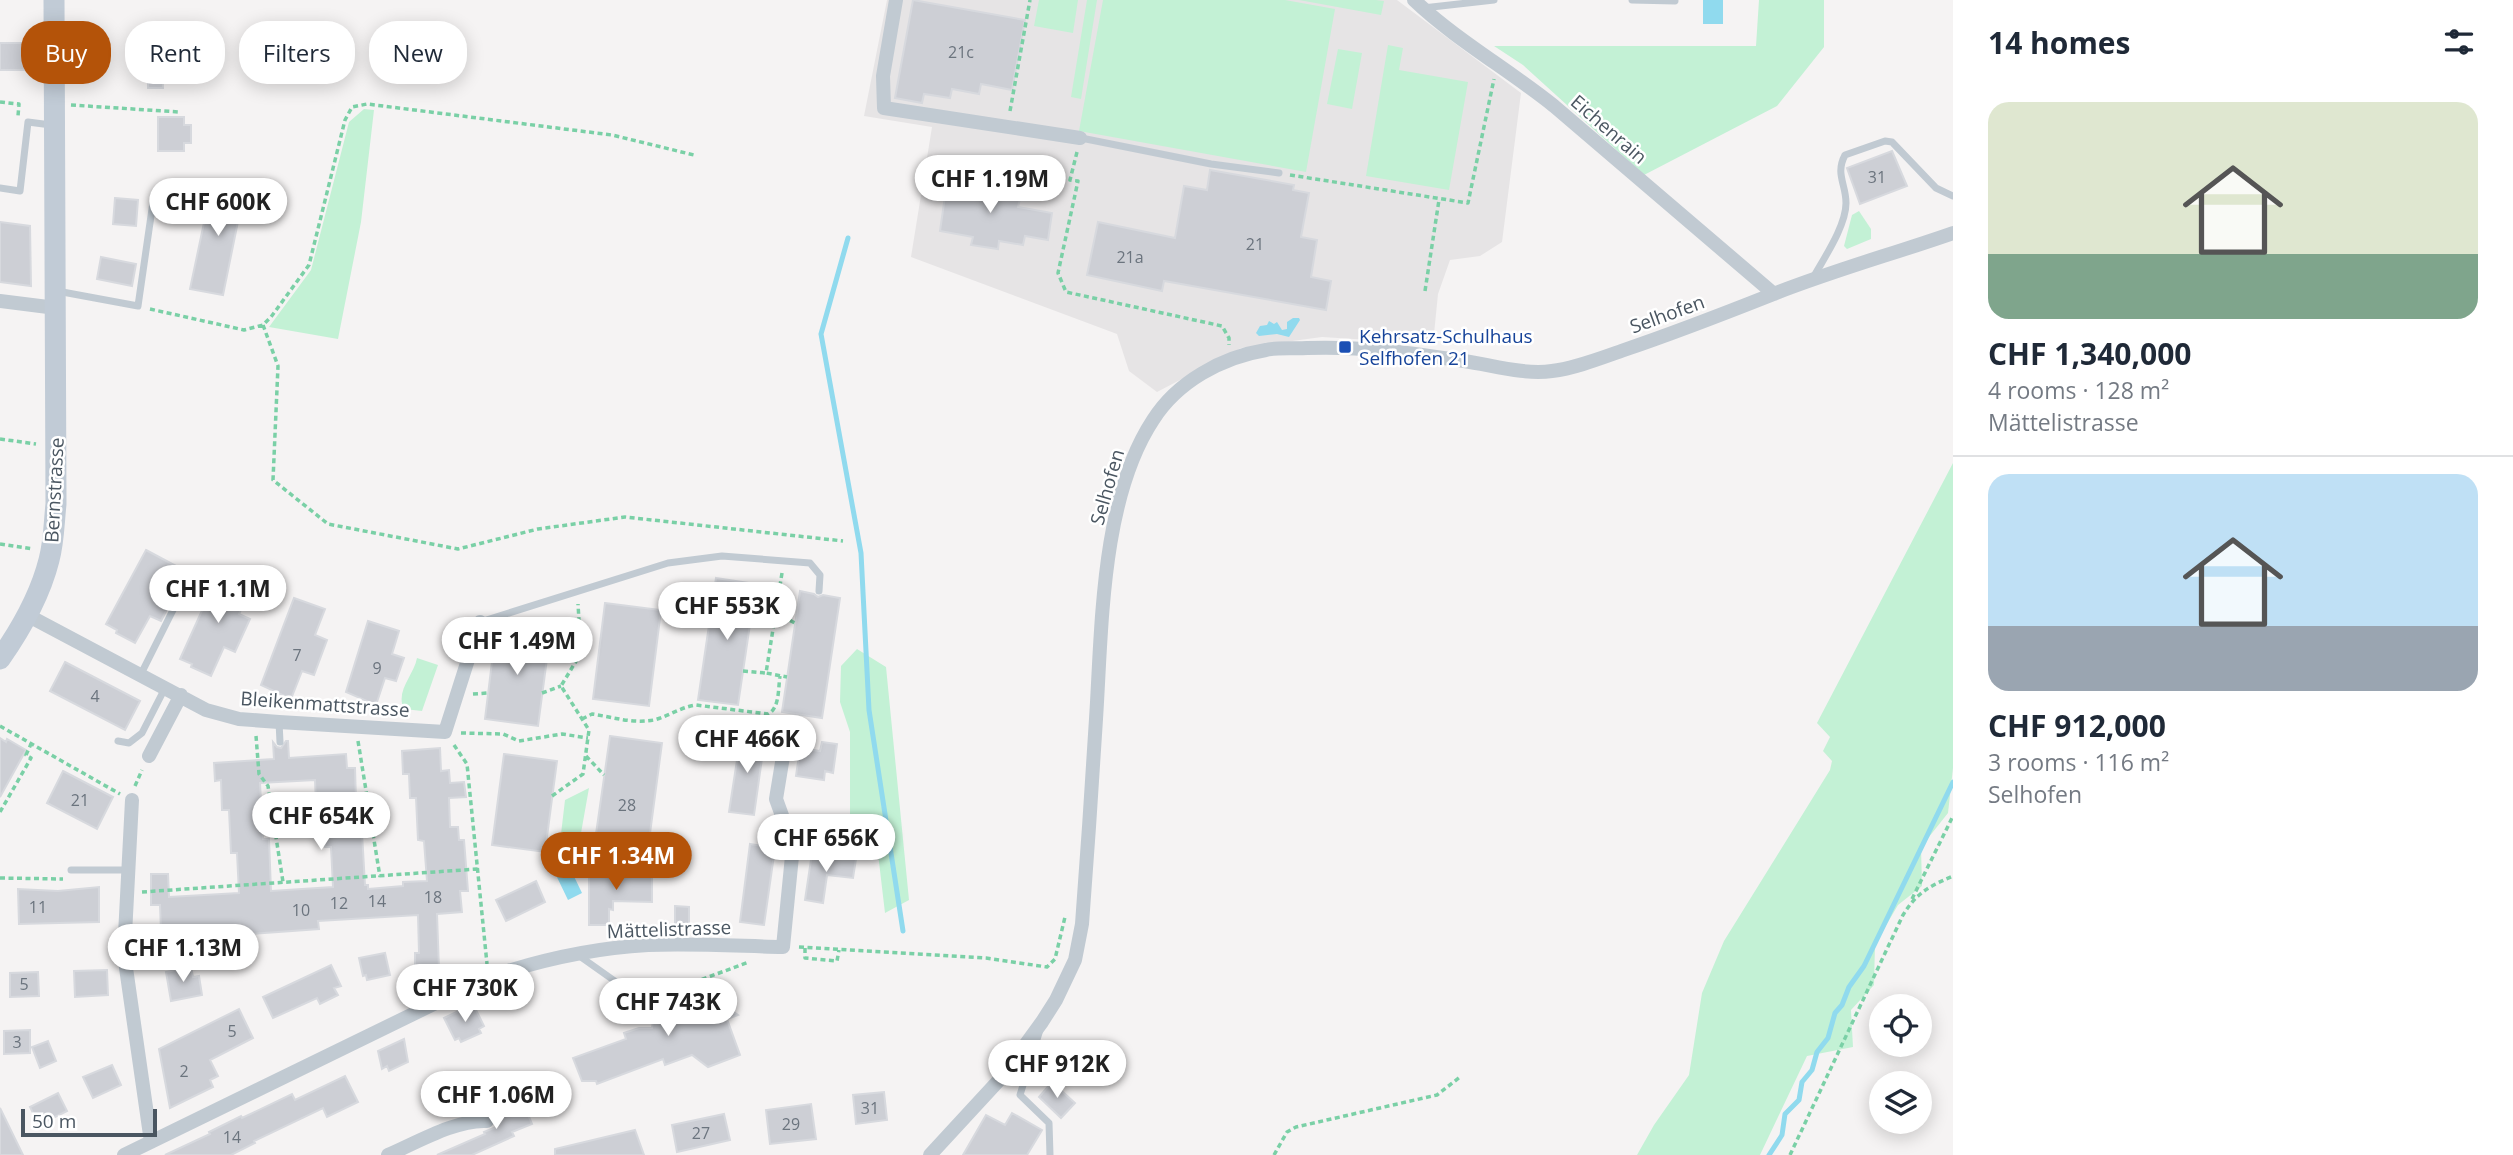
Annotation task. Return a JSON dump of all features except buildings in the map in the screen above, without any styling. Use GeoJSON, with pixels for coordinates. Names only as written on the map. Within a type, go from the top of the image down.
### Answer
{"type":"FeatureCollection","features":[{"type":"Feature","properties":{"kind":"street","name":"Bernstrasse"},"geometry":{"type":"LineString","coordinates":[[0,659],[27,615],[40,587],[51,551],[56,504],[54,0]]}},
{"type":"Feature","properties":{"kind":"street"},"geometry":{"type":"LineString","coordinates":[[896,0],[883,76],[884,108],[1080,138]]}},
{"type":"Feature","properties":{"kind":"street","name":"Eichenrain"},"geometry":{"type":"LineString","coordinates":[[1418,4],[1554,106],[1774,293]]}},
{"type":"Feature","properties":{"kind":"street","name":"Selhofen"},"geometry":{"type":"LineString","coordinates":[[930,1155],[1001,1078],[1056,1000],[1075,960],[1082,924],[1101,628],[1118,506],[1130,465],[1142,438],[1155,416],[1192,379],[1227,361],[1267,349],[1345,347],[1434,356],[1528,371],[1551,371],[1588,362],[1774,293],[1953,233]]}},
{"type":"Feature","properties":{"kind":"street"},"geometry":{"type":"LineString","coordinates":[[1,302],[56,300]]}},
{"type":"Feature","properties":{"kind":"street","name":"Bleikenmattstrasse"},"geometry":{"type":"LineString","coordinates":[[27,615],[206,710],[239,719],[445,732]]}},
{"type":"Feature","properties":{"kind":"street"},"geometry":{"type":"LineString","coordinates":[[445,732],[480,622]]}},
{"type":"Feature","properties":{"kind":"street"},"geometry":{"type":"LineString","coordinates":[[149,756],[181,695]]}},
{"type":"Feature","properties":{"kind":"street"},"geometry":{"type":"LineString","coordinates":[[783,947],[793,846],[776,799],[788,726]]}},
{"type":"Feature","properties":{"kind":"street"},"geometry":{"type":"LineString","coordinates":[[132,800],[124,954],[152,1142]]}},
{"type":"Feature","properties":{"kind":"street","name":"Mättelistrasse"},"geometry":{"type":"LineString","coordinates":[[124,1155],[489,977],[527,965],[576,953],[649,945],[783,947]]}},
{"type":"Feature","properties":{"kind":"street"},"geometry":{"type":"LineString","coordinates":[[388,1155],[441,1132],[477,1120],[487,1121]]}},
{"type":"Feature","properties":{"kind":"lane"},"geometry":{"type":"LineString","coordinates":[[1418,4],[1494,0]]}},
{"type":"Feature","properties":{"kind":"lane"},"geometry":{"type":"LineString","coordinates":[[1632,0],[1675,1]]}},
{"type":"Feature","properties":{"kind":"lane"},"geometry":{"type":"LineString","coordinates":[[0,188],[20,191],[28,122],[55,114]]}},
{"type":"Feature","properties":{"kind":"lane"},"geometry":{"type":"LineString","coordinates":[[1080,138],[1211,164],[1279,173]]}},
{"type":"Feature","properties":{"kind":"lane"},"geometry":{"type":"LineString","coordinates":[[1810,281],[1839,230],[1846,204],[1839,166],[1845,155],[1885,141],[1892,142],[1936,188],[1953,196]]}},
{"type":"Feature","properties":{"kind":"lane"},"geometry":{"type":"LineString","coordinates":[[56,300],[138,306],[153,201]]}},
{"type":"Feature","properties":{"kind":"lane"},"geometry":{"type":"LineString","coordinates":[[480,622],[668,563],[722,556],[810,563],[820,575],[819,591]]}},
{"type":"Feature","properties":{"kind":"lane"},"geometry":{"type":"LineString","coordinates":[[141,674],[176,604]]}},
{"type":"Feature","properties":{"kind":"lane"},"geometry":{"type":"LineString","coordinates":[[118,741],[130,743],[142,733],[166,687]]}},
{"type":"Feature","properties":{"kind":"lane"},"geometry":{"type":"LineString","coordinates":[[279,722],[280,742]]}},
{"type":"Feature","properties":{"kind":"lane"},"geometry":{"type":"LineString","coordinates":[[71,870],[129,870]]}},
{"type":"Feature","properties":{"kind":"lane"},"geometry":{"type":"LineString","coordinates":[[576,953],[643,1001]]}},
{"type":"Feature","properties":{"kind":"lane"},"geometry":{"type":"LineString","coordinates":[[1042,1022],[1020,1095],[1049,1123],[1050,1155]]}},
{"type":"Feature","properties":{"kind":"path"},"geometry":{"type":"LineString","coordinates":[[1007,127],[1030,0]]}},
{"type":"Feature","properties":{"kind":"path"},"geometry":{"type":"LineString","coordinates":[[1279,173],[1468,203],[1497,63]]}},
{"type":"Feature","properties":{"kind":"path"},"geometry":{"type":"LineString","coordinates":[[0,102],[19,104],[18,117],[28,122]]}},
{"type":"Feature","properties":{"kind":"path"},"geometry":{"type":"LineString","coordinates":[[138,306],[244,330],[263,325],[309,265],[345,120],[352,107],[381,105],[612,135],[694,155]]}},
{"type":"Feature","properties":{"kind":"path"},"geometry":{"type":"LineString","coordinates":[[55,114],[178,112]]}},
{"type":"Feature","properties":{"kind":"path"},"geometry":{"type":"LineString","coordinates":[[1080,138],[1070,180],[1078,181],[1058,272],[1066,292],[1222,326],[1229,338],[1227,361]]}},
{"type":"Feature","properties":{"kind":"path"},"geometry":{"type":"LineString","coordinates":[[1425,291],[1439,200]]}},
{"type":"Feature","properties":{"kind":"path"},"geometry":{"type":"LineString","coordinates":[[263,325],[278,366],[273,480],[327,524],[458,549],[538,529],[625,517],[843,541]]}},
{"type":"Feature","properties":{"kind":"path"},"geometry":{"type":"LineString","coordinates":[[0,439],[57,446]]}},
{"type":"Feature","properties":{"kind":"path"},"geometry":{"type":"LineString","coordinates":[[0,544],[51,551]]}},
{"type":"Feature","properties":{"kind":"path"},"geometry":{"type":"LineString","coordinates":[[766,673],[784,561]]}},
{"type":"Feature","properties":{"kind":"path"},"geometry":{"type":"LineString","coordinates":[[542,693],[561,686],[581,653],[577,592]]}},
{"type":"Feature","properties":{"kind":"path"},"geometry":{"type":"LineString","coordinates":[[750,619],[776,613],[795,623]]}},
{"type":"Feature","properties":{"kind":"path"},"geometry":{"type":"LineString","coordinates":[[743,671],[787,677]]}},
{"type":"Feature","properties":{"kind":"path"},"geometry":{"type":"LineString","coordinates":[[582,719],[592,713],[618,720],[653,720],[686,706],[696,705],[768,715],[776,706],[780,676]]}},
{"type":"Feature","properties":{"kind":"path"},"geometry":{"type":"LineString","coordinates":[[552,796],[583,774],[589,730],[561,686]]}},
{"type":"Feature","properties":{"kind":"path"},"geometry":{"type":"LineString","coordinates":[[254,720],[259,774],[268,786],[283,882]]}},
{"type":"Feature","properties":{"kind":"path"},"geometry":{"type":"LineString","coordinates":[[356,725],[380,877]]}},
{"type":"Feature","properties":{"kind":"path"},"geometry":{"type":"LineString","coordinates":[[0,726],[132,800],[136,781],[149,756]]}},
{"type":"Feature","properties":{"kind":"path"},"geometry":{"type":"LineString","coordinates":[[445,732],[503,734],[519,741],[562,734],[588,738]]}},
{"type":"Feature","properties":{"kind":"path"},"geometry":{"type":"LineString","coordinates":[[445,732],[467,764],[489,977]]}},
{"type":"Feature","properties":{"kind":"path"},"geometry":{"type":"LineString","coordinates":[[0,812],[31,758],[26,755],[31,744]]}},
{"type":"Feature","properties":{"kind":"path"},"geometry":{"type":"LineString","coordinates":[[586,756],[604,775]]}},
{"type":"Feature","properties":{"kind":"path"},"geometry":{"type":"LineString","coordinates":[[1790,1155],[1903,915],[1953,816]]}},
{"type":"Feature","properties":{"kind":"path"},"geometry":{"type":"LineString","coordinates":[[127,893],[478,869]]}},
{"type":"Feature","properties":{"kind":"path"},"geometry":{"type":"LineString","coordinates":[[1912,901],[1927,887],[1953,876]]}},
{"type":"Feature","properties":{"kind":"path"},"geometry":{"type":"LineString","coordinates":[[783,947],[986,958],[1047,967]]}},
{"type":"Feature","properties":{"kind":"path"},"geometry":{"type":"LineString","coordinates":[[805,948],[805,958],[837,961],[839,950]]}},
{"type":"Feature","properties":{"kind":"path"},"geometry":{"type":"LineString","coordinates":[[643,1001],[754,960]]}},
{"type":"Feature","properties":{"kind":"path"},"geometry":{"type":"LineString","coordinates":[[1274,1155],[1287,1132],[1296,1127],[1437,1095],[1460,1077]]}},
{"type":"Feature","properties":{"kind":"shaded area"},"geometry":{"type":"Polygon","coordinates":[[[887,0],[1397,0],[1521,93],[1502,242],[1480,256],[1450,260],[1438,294],[1433,344],[1322,337],[1241,348],[1157,392],[1129,371],[1117,334],[911,257],[932,127],[864,116],[887,0]]]}},
{"type":"Feature","properties":{"kind":"green space"},"geometry":{"type":"Polygon","coordinates":[[[1039,0],[1078,0],[1073,33],[1034,26],[1039,0]]]}},
{"type":"Feature","properties":{"kind":"green space"},"geometry":{"type":"Polygon","coordinates":[[[1087,0],[1097,0],[1081,99],[1071,97],[1087,0]]]}},
{"type":"Feature","properties":{"kind":"green space"},"geometry":{"type":"Polygon","coordinates":[[[1103,0],[1285,0],[1335,9],[1306,172],[1079,131],[1103,0]]]}},
{"type":"Feature","properties":{"kind":"green space"},"geometry":{"type":"Polygon","coordinates":[[[1299,0],[1376,0],[1384,1],[1381,15],[1299,0]]]}},
{"type":"Feature","properties":{"kind":"green space"},"geometry":{"type":"Polygon","coordinates":[[[1759,0],[1824,0],[1824,47],[1777,106],[1644,175],[1523,65],[1494,46],[1756,46],[1759,0]]]}},
{"type":"Feature","properties":{"kind":"green space"},"geometry":{"type":"Polygon","coordinates":[[[1388,45],[1403,48],[1399,70],[1468,82],[1449,190],[1366,176],[1388,45]]]}},
{"type":"Feature","properties":{"kind":"green space"},"geometry":{"type":"Polygon","coordinates":[[[1338,49],[1362,53],[1352,109],[1327,104],[1338,49]]]}},
{"type":"Feature","properties":{"kind":"green space"},"geometry":{"type":"Polygon","coordinates":[[[364,109],[374,110],[361,222],[338,339],[269,327],[311,270],[349,122],[364,109]]]}},
{"type":"Feature","properties":{"kind":"green space"},"geometry":{"type":"Polygon","coordinates":[[[1859,211],[1871,229],[1871,239],[1847,249],[1844,246],[1852,215],[1859,211]]]}},
{"type":"Feature","properties":{"kind":"green space"},"geometry":{"type":"Polygon","coordinates":[[[1953,463],[1953,768],[1948,813],[1921,847],[1922,886],[1898,905],[1875,944],[1874,985],[1851,1010],[1853,1047],[1807,1056],[1760,1155],[1637,1155],[1689,1075],[1702,993],[1724,941],[1830,770],[1832,761],[1823,751],[1830,737],[1817,723],[1953,463]]]}},
{"type":"Feature","properties":{"kind":"green space"},"geometry":{"type":"Polygon","coordinates":[[[857,649],[886,667],[909,900],[885,913],[877,845],[850,842],[850,732],[840,702],[841,666],[857,649]]]}},
{"type":"Feature","properties":{"kind":"green space"},"geometry":{"type":"Polygon","coordinates":[[[417,658],[438,665],[422,711],[404,709],[402,702],[403,689],[417,658]]]}},
{"type":"Feature","properties":{"kind":"green space"},"geometry":{"type":"Polygon","coordinates":[[[589,788],[581,833],[561,834],[565,800],[589,788]]]}},
{"type":"Feature","properties":{"kind":"water"},"geometry":{"type":"Polygon","coordinates":[[[1703,0],[1723,0],[1723,24],[1703,24],[1703,0]]]}},
{"type":"Feature","properties":{"kind":"water"},"geometry":{"type":"Polygon","coordinates":[[[1293,318],[1300,320],[1289,337],[1277,334],[1259,336],[1256,333],[1260,326],[1267,325],[1269,321],[1274,324],[1277,322],[1282,330],[1287,329],[1287,322],[1293,318]]]}},
{"type":"Feature","properties":{"kind":"water"},"geometry":{"type":"Polygon","coordinates":[[[569,866],[582,893],[568,900],[555,873],[569,866]]]}},
{"type":"Feature","properties":{"kind":"waterway"},"geometry":{"type":"LineString","coordinates":[[848,238],[821,334],[861,553],[869,710],[903,931]]}},
{"type":"Feature","properties":{"kind":"waterway"},"geometry":{"type":"LineString","coordinates":[[1769,1155],[1782,1135],[1785,1114],[1799,1100],[1802,1082],[1812,1070],[1817,1052],[1828,1038],[1835,1013],[1864,966],[1953,782]]}},
{"type":"Feature","properties":{"kind":"place","name":"Kehrsatz-Schulhaus Selfhofen 21"},"geometry":{"type":"Point","coordinates":[1345,347]}}]}
